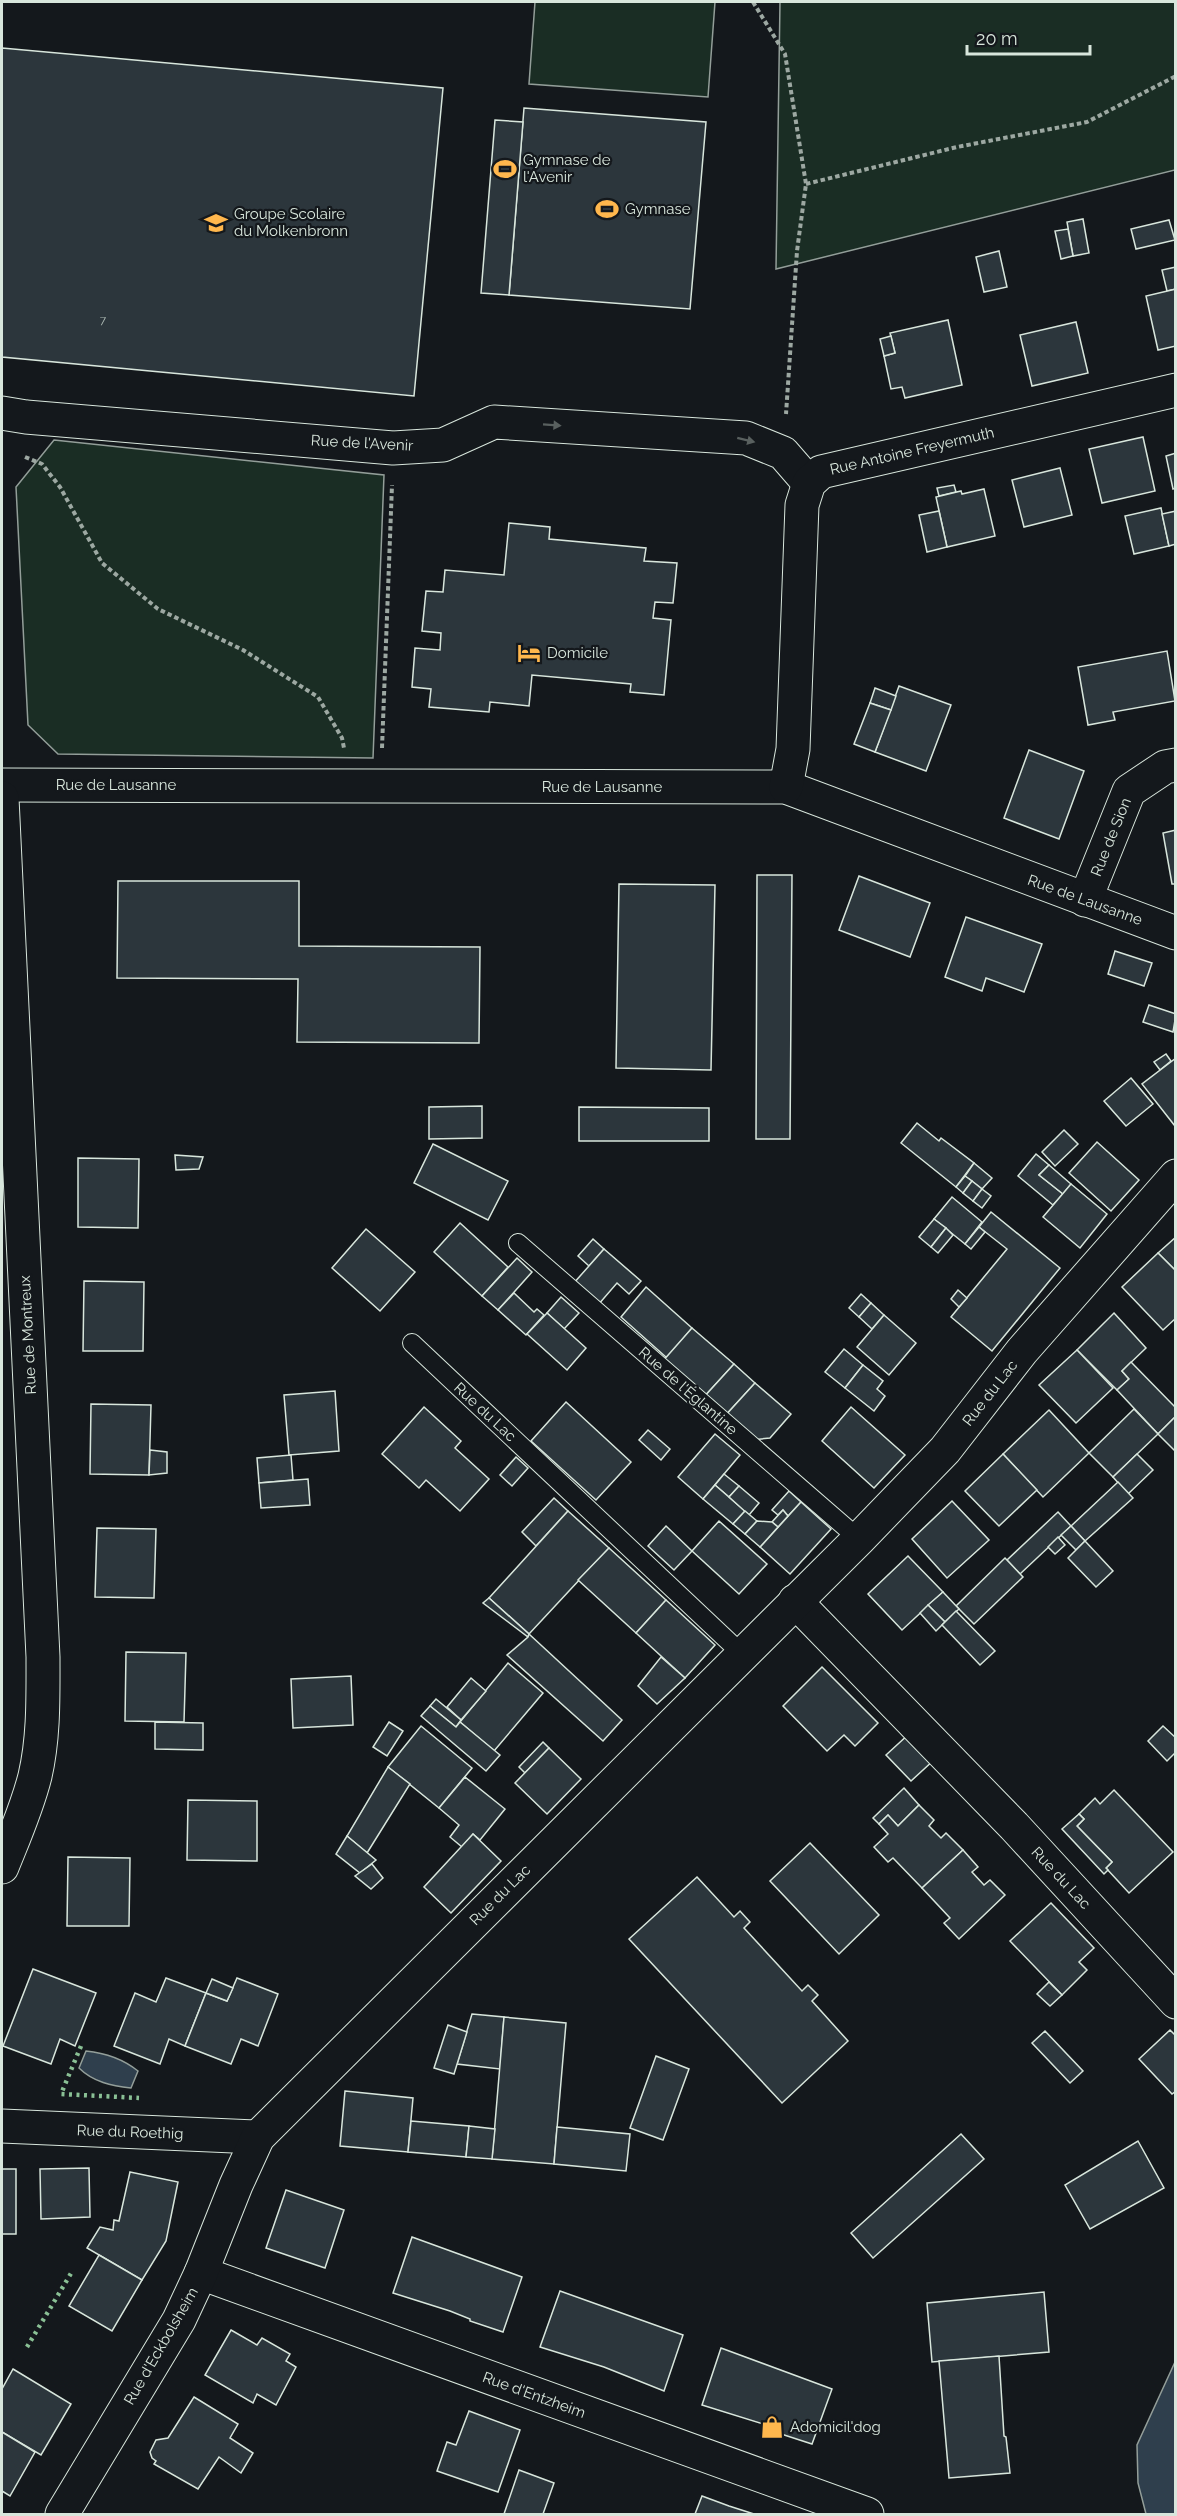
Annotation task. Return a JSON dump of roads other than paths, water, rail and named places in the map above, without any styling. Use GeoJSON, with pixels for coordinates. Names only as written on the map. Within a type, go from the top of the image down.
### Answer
{"type":"FeatureCollection","features":[{"type":"Feature","properties":{"kind":"street","name":"Rue Antoine Freyermuth"},"geometry":{"type":"LineString","coordinates":[[809,483],[821,472],[1176,390]]}},
{"type":"Feature","properties":{"kind":"street","name":"Rue de l'Avenir"},"geometry":{"type":"LineString","coordinates":[[2,413],[393,448],[442,445],[494,422],[746,438],[783,453],[809,483]]}},
{"type":"Feature","properties":{"kind":"street"},"geometry":{"type":"LineString","coordinates":[[786,786],[793,749],[802,505],[809,483]]}},
{"type":"Feature","properties":{"kind":"street","name":"Rue de Sion"},"geometry":{"type":"LineString","coordinates":[[1085,900],[1129,791],[1166,767],[1176,765]]}},
{"type":"Feature","properties":{"kind":"street","name":"Rue de Lausanne"},"geometry":{"type":"LineString","coordinates":[[2,785],[786,786],[1176,933]]}},
{"type":"Feature","properties":{"kind":"street","name":"Rue de Montreux"},"geometry":{"type":"LineString","coordinates":[[2,798],[42,1621],[44,1708],[35,1775],[24,1813],[2,1867]]}},
{"type":"Feature","properties":{"kind":"street","name":"Rue du Lac"},"geometry":{"type":"LineString","coordinates":[[258,2137],[859,1539],[945,1450],[1022,1351],[1176,1176]]}},
{"type":"Feature","properties":{"kind":"street","name":"Rue du Lac"},"geometry":{"type":"LineString","coordinates":[[795,1601],[1014,1826],[1176,2002]]}},
{"type":"Feature","properties":{"kind":"street","name":"Rue du Roethig"},"geometry":{"type":"LineString","coordinates":[[2,2126],[258,2137]]}},
{"type":"Feature","properties":{"kind":"street","name":"Rue d'Eckbolsheim"},"geometry":{"type":"LineString","coordinates":[[62,2514],[179,2320],[201,2274],[236,2185],[258,2137]]}},
{"type":"Feature","properties":{"kind":"street","name":"Rue d'Entzheim"},"geometry":{"type":"LineString","coordinates":[[201,2274],[867,2514]]}},
{"type":"Feature","properties":{"kind":"lane","name":"Rue de l'Églantine"},"geometry":{"type":"LineString","coordinates":[[518,1243],[859,1539]]}},
{"type":"Feature","properties":{"kind":"lane","name":"Rue du Lac"},"geometry":{"type":"LineString","coordinates":[[412,1343],[742,1654]]}},
{"type":"Feature","properties":{"kind":"water"},"geometry":{"type":"Polygon","coordinates":[[[86,2051],[114,2057],[138,2071],[131,2088],[103,2082],[84,2073],[79,2068],[86,2051]]]}},
{"type":"Feature","properties":{"kind":"water"},"geometry":{"type":"Polygon","coordinates":[[[1175,2362],[1175,2514],[1146,2514],[1138,2483],[1137,2445],[1175,2362]]]}},
{"type":"Feature","properties":{"kind":"place","name":"Gymnase de l'Avenir"},"geometry":{"type":"Point","coordinates":[505,169]}},
{"type":"Feature","properties":{"kind":"place","name":"Gymnase"},"geometry":{"type":"Point","coordinates":[607,209]}},
{"type":"Feature","properties":{"kind":"place","name":"Groupe Scolaire du Molkenbronn"},"geometry":{"type":"Point","coordinates":[216,223]}},
{"type":"Feature","properties":{"kind":"place","name":"Domicile"},"geometry":{"type":"Point","coordinates":[529,653]}},
{"type":"Feature","properties":{"kind":"place","name":"Adomicil'dog"},"geometry":{"type":"Point","coordinates":[772,2427]}}]}
